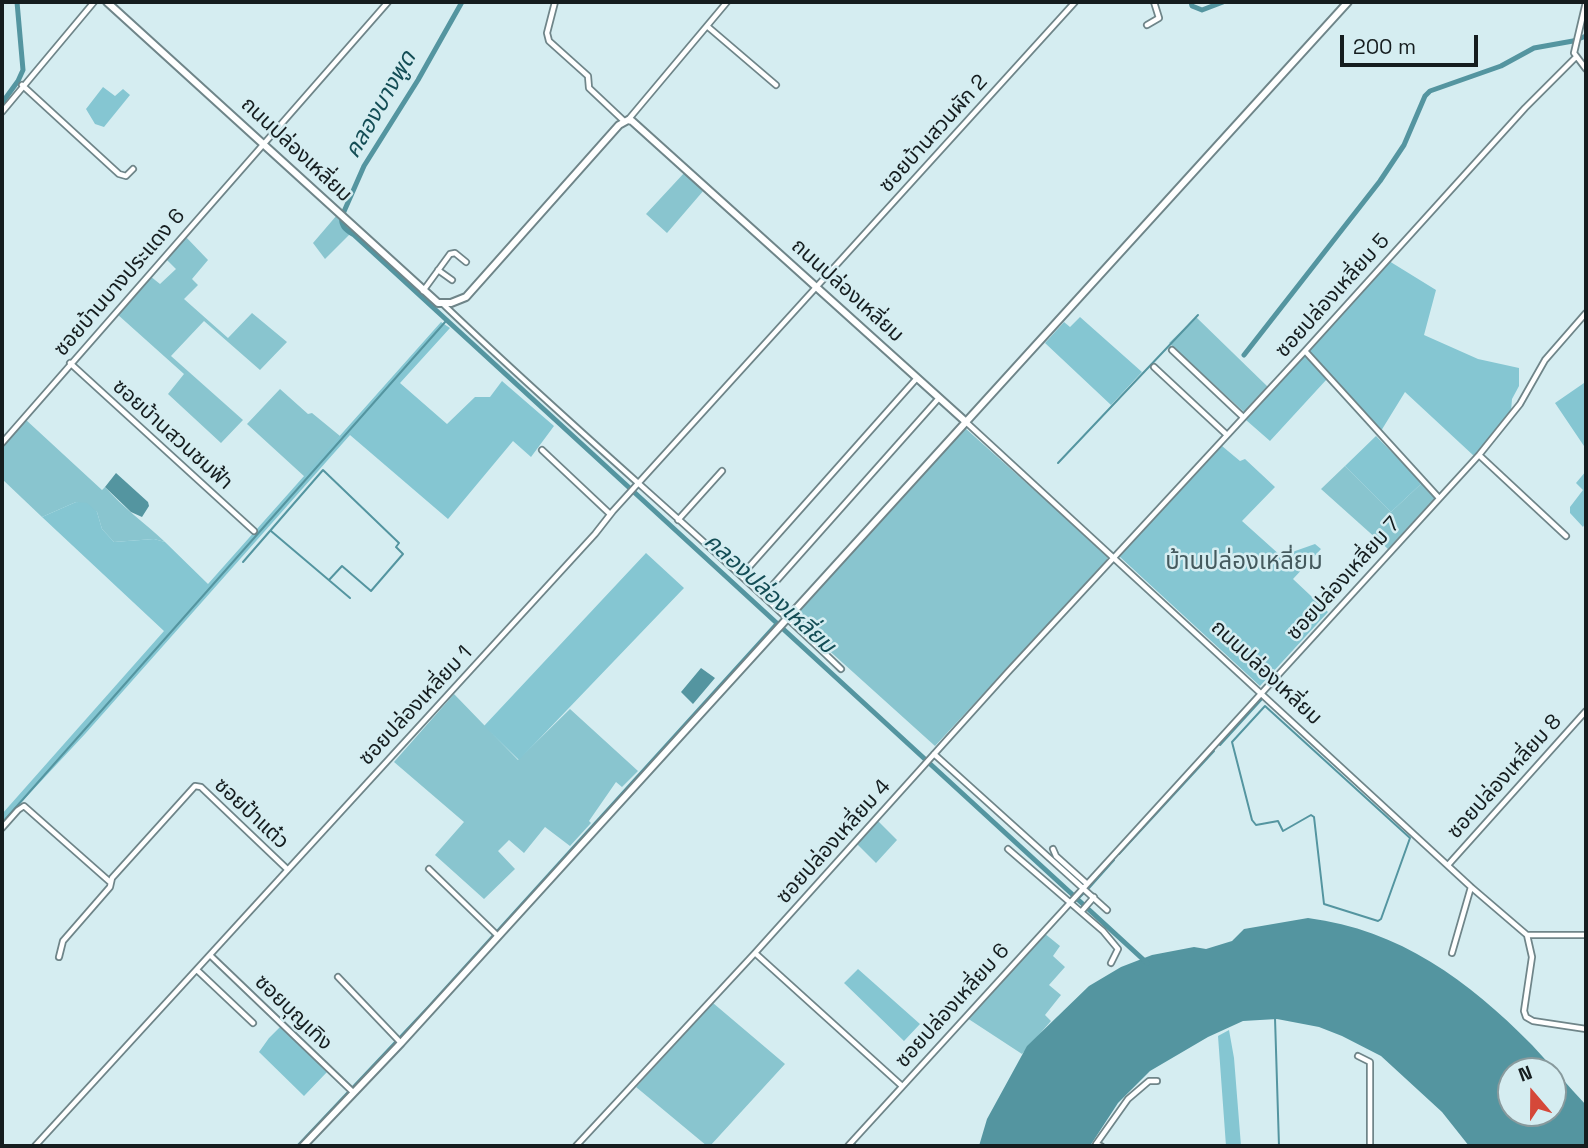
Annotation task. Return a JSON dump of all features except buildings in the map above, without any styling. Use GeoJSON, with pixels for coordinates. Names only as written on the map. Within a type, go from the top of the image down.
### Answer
{"type":"FeatureCollection","features":[{"type":"Feature","properties":{"kind":"street"},"geometry":{"type":"LineString","coordinates":[[2,112],[94,2]]}},
{"type":"Feature","properties":{"kind":"street","name":"ถนนปล่องเหลี่ยม"},"geometry":{"type":"LineString","coordinates":[[107,2],[433,300],[443,304]]}},
{"type":"Feature","properties":{"kind":"street","name":"ซอยบ้านบางประแดง 6"},"geometry":{"type":"LineString","coordinates":[[2,443],[388,2]]}},
{"type":"Feature","properties":{"kind":"street"},"geometry":{"type":"LineString","coordinates":[[555,2],[547,33],[549,41],[588,76],[589,88],[626,121]]}},
{"type":"Feature","properties":{"kind":"street"},"geometry":{"type":"LineString","coordinates":[[443,304],[466,297],[626,121],[727,2]]}},
{"type":"Feature","properties":{"kind":"street","name":"ซอยบ้านสวนผัก 2"},"geometry":{"type":"LineString","coordinates":[[818,287],[1075,2]]}},
{"type":"Feature","properties":{"kind":"street"},"geometry":{"type":"LineString","coordinates":[[1147,25],[1159,18],[1154,2]]}},
{"type":"Feature","properties":{"kind":"street"},"geometry":{"type":"LineString","coordinates":[[303,1146],[401,1043],[496,933],[780,628],[1348,2]]}},
{"type":"Feature","properties":{"kind":"street"},"geometry":{"type":"LineString","coordinates":[[1586,2],[1574,53],[1586,69]]}},
{"type":"Feature","properties":{"kind":"street"},"geometry":{"type":"LineString","coordinates":[[707,26],[776,85]]}},
{"type":"Feature","properties":{"kind":"street","name":"ซอยปล่องเหลี่ยม 5"},"geometry":{"type":"LineString","coordinates":[[1114,556],[1305,351],[1525,108],[1576,57]]}},
{"type":"Feature","properties":{"kind":"street"},"geometry":{"type":"LineString","coordinates":[[22,85],[119,174],[127,176],[133,169]]}},
{"type":"Feature","properties":{"kind":"street","name":"ถนนปล่องเหลี่ยม"},"geometry":{"type":"LineString","coordinates":[[626,121],[636,123],[818,287],[1114,556],[1471,887],[1527,935]]}},
{"type":"Feature","properties":{"kind":"street"},"geometry":{"type":"LineString","coordinates":[[423,291],[452,253],[466,262]]}},
{"type":"Feature","properties":{"kind":"street"},"geometry":{"type":"LineString","coordinates":[[438,270],[452,280]]}},
{"type":"Feature","properties":{"kind":"street","name":"ซอยปล่องเหลี่ยม 1"},"geometry":{"type":"LineString","coordinates":[[35,1146],[818,287]]}},
{"type":"Feature","properties":{"kind":"street"},"geometry":{"type":"LineString","coordinates":[[443,304],[841,669]]}},
{"type":"Feature","properties":{"kind":"street","name":"ซอยปล่องเหลี่ยม 7"},"geometry":{"type":"LineString","coordinates":[[1083,887],[1479,455],[1520,404],[1545,360],[1586,313]]}},
{"type":"Feature","properties":{"kind":"street"},"geometry":{"type":"LineString","coordinates":[[1172,350],[1243,417]]}},
{"type":"Feature","properties":{"kind":"street"},"geometry":{"type":"LineString","coordinates":[[1305,351],[1439,498]]}},
{"type":"Feature","properties":{"kind":"street","name":"ซอยบ้านสวนชมฟ้า"},"geometry":{"type":"LineString","coordinates":[[70,363],[254,531]]}},
{"type":"Feature","properties":{"kind":"street"},"geometry":{"type":"LineString","coordinates":[[1154,367],[1227,435]]}},
{"type":"Feature","properties":{"kind":"street"},"geometry":{"type":"LineString","coordinates":[[741,576],[918,378]]}},
{"type":"Feature","properties":{"kind":"street"},"geometry":{"type":"LineString","coordinates":[[763,596],[939,398]]}},
{"type":"Feature","properties":{"kind":"street"},"geometry":{"type":"LineString","coordinates":[[542,450],[610,514]]}},
{"type":"Feature","properties":{"kind":"street"},"geometry":{"type":"LineString","coordinates":[[1479,455],[1566,536]]}},
{"type":"Feature","properties":{"kind":"street"},"geometry":{"type":"LineString","coordinates":[[678,520],[722,471]]}},
{"type":"Feature","properties":{"kind":"street","name":"ซอยปล่องเหลี่ยม 4"},"geometry":{"type":"LineString","coordinates":[[576,1146],[755,953],[1114,556]]}},
{"type":"Feature","properties":{"kind":"street","name":"ซอยปล่องเหลี่ยม 8"},"geometry":{"type":"LineString","coordinates":[[1448,864],[1586,711]]}},
{"type":"Feature","properties":{"kind":"street"},"geometry":{"type":"LineString","coordinates":[[934,754],[1083,887]]}},
{"type":"Feature","properties":{"kind":"street","name":"ซอยป้าแต๋ว"},"geometry":{"type":"LineString","coordinates":[[110,882],[195,786],[201,787],[287,869]]}},
{"type":"Feature","properties":{"kind":"street"},"geometry":{"type":"LineString","coordinates":[[2,828],[24,806],[110,882],[110,887],[63,941],[59,957]]}},
{"type":"Feature","properties":{"kind":"street"},"geometry":{"type":"LineString","coordinates":[[1008,849],[1102,931],[1117,948],[1117,954],[1111,963]]}},
{"type":"Feature","properties":{"kind":"street"},"geometry":{"type":"LineString","coordinates":[[1053,849],[1092,900],[1107,910]]}},
{"type":"Feature","properties":{"kind":"street"},"geometry":{"type":"LineString","coordinates":[[429,869],[496,933]]}},
{"type":"Feature","properties":{"kind":"street","name":"ซอยปล่องเหลี่ยม 6"},"geometry":{"type":"LineString","coordinates":[[848,1146],[1083,887]]}},
{"type":"Feature","properties":{"kind":"street"},"geometry":{"type":"LineString","coordinates":[[1452,953],[1471,887]]}},
{"type":"Feature","properties":{"kind":"street"},"geometry":{"type":"LineString","coordinates":[[1082,911],[1092,900]]}},
{"type":"Feature","properties":{"kind":"street"},"geometry":{"type":"LineString","coordinates":[[1586,935],[1527,935],[1532,957],[1524,1011],[1526,1017],[1533,1021],[1586,1029]]}},
{"type":"Feature","properties":{"kind":"street"},"geometry":{"type":"LineString","coordinates":[[755,953],[902,1086]]}},
{"type":"Feature","properties":{"kind":"street","name":"ซอยบุญเทิง"},"geometry":{"type":"LineString","coordinates":[[211,956],[353,1092]]}},
{"type":"Feature","properties":{"kind":"street"},"geometry":{"type":"LineString","coordinates":[[197,970],[253,1023]]}},
{"type":"Feature","properties":{"kind":"street"},"geometry":{"type":"LineString","coordinates":[[338,977],[401,1043]]}},
{"type":"Feature","properties":{"kind":"street"},"geometry":{"type":"LineString","coordinates":[[1358,1056],[1370,1062],[1370,1146]]}},
{"type":"Feature","properties":{"kind":"street"},"geometry":{"type":"LineString","coordinates":[[1101,1146],[1096,1144],[1128,1100],[1149,1081],[1157,1081]]}},
{"type":"Feature","properties":{"kind":"street"},"geometry":{"type":"LineString","coordinates":[[854,1139],[861,1146]]}},
{"type":"Feature","properties":{"kind":"shaded area"},"geometry":{"type":"Polygon","coordinates":[[[103,87],[115,96],[123,89],[130,95],[104,127],[95,124],[86,109],[103,87]]]}},
{"type":"Feature","properties":{"kind":"shaded area"},"geometry":{"type":"Polygon","coordinates":[[[685,172],[704,190],[667,233],[646,214],[685,172]]]}},
{"type":"Feature","properties":{"kind":"shaded area"},"geometry":{"type":"Polygon","coordinates":[[[337,215],[349,225],[352,232],[325,259],[313,243],[337,215]]]}},
{"type":"Feature","properties":{"kind":"shaded area"},"geometry":{"type":"Polygon","coordinates":[[[185,236],[208,260],[192,279],[198,285],[184,299],[228,338],[252,313],[287,342],[260,370],[204,321],[171,356],[243,420],[221,443],[168,394],[184,374],[117,314],[150,276],[160,284],[176,269],[165,258],[185,236]]]}},
{"type":"Feature","properties":{"kind":"shaded area"},"geometry":{"type":"Polygon","coordinates":[[[1389,261],[1436,290],[1424,335],[1478,359],[1519,368],[1519,386],[1512,399],[1511,411],[1474,456],[1405,392],[1381,431],[1309,351],[1389,261]]]}},
{"type":"Feature","properties":{"kind":"shaded area"},"geometry":{"type":"Polygon","coordinates":[[[1080,317],[1142,372],[1111,405],[1045,343],[1064,322],[1070,327],[1080,317]]]}},
{"type":"Feature","properties":{"kind":"shaded area"},"geometry":{"type":"Polygon","coordinates":[[[1196,317],[1268,387],[1244,412],[1169,343],[1196,317]]]}},
{"type":"Feature","properties":{"kind":"shaded area"},"geometry":{"type":"Polygon","coordinates":[[[441,322],[450,328],[400,383],[447,424],[475,397],[490,397],[502,381],[554,426],[531,457],[513,441],[448,519],[350,435],[85,734],[2,823],[2,814],[164,631],[42,517],[76,502],[87,503],[97,512],[102,529],[114,542],[154,539],[165,542],[208,584],[441,322]]]}},
{"type":"Feature","properties":{"kind":"shaded area"},"geometry":{"type":"Polygon","coordinates":[[[1305,356],[1327,379],[1270,441],[1246,420],[1305,356]]]}},
{"type":"Feature","properties":{"kind":"shaded area"},"geometry":{"type":"Polygon","coordinates":[[[1584,383],[1586,388],[1586,449],[1555,403],[1584,383]]]}},
{"type":"Feature","properties":{"kind":"shaded area"},"geometry":{"type":"Polygon","coordinates":[[[280,389],[308,414],[312,413],[340,436],[305,477],[247,424],[280,389]]]}},
{"type":"Feature","properties":{"kind":"shaded area"},"geometry":{"type":"Polygon","coordinates":[[[25,419],[102,490],[105,487],[165,542],[154,539],[114,542],[102,529],[97,512],[76,502],[42,517],[2,479],[2,448],[25,419]]]}},
{"type":"Feature","properties":{"kind":"shaded area"},"geometry":{"type":"Polygon","coordinates":[[[965,428],[1108,556],[935,746],[793,618],[965,428]]]}},
{"type":"Feature","properties":{"kind":"shaded area"},"geometry":{"type":"Polygon","coordinates":[[[1376,436],[1422,483],[1391,512],[1345,466],[1376,436]]]}},
{"type":"Feature","properties":{"kind":"shaded area"},"geometry":{"type":"Polygon","coordinates":[[[1222,446],[1240,461],[1245,459],[1275,487],[1242,521],[1281,556],[1315,544],[1321,549],[1293,579],[1328,612],[1260,686],[1119,556],[1222,446]]]}},
{"type":"Feature","properties":{"kind":"shaded area"},"geometry":{"type":"Polygon","coordinates":[[[1345,466],[1391,512],[1422,483],[1435,498],[1388,549],[1321,489],[1345,466]]]}},
{"type":"Feature","properties":{"kind":"shaded area"},"geometry":{"type":"Polygon","coordinates":[[[1586,471],[1586,522],[1583,527],[1570,513],[1570,507],[1583,490],[1576,483],[1586,471]]]}},
{"type":"Feature","properties":{"kind":"shaded area"},"geometry":{"type":"Polygon","coordinates":[[[116,473],[148,502],[149,506],[142,517],[131,512],[105,487],[116,473]]]}},
{"type":"Feature","properties":{"kind":"shaded area"},"geometry":{"type":"Polygon","coordinates":[[[646,553],[684,588],[519,760],[484,726],[646,553]]]}},
{"type":"Feature","properties":{"kind":"shaded area"},"geometry":{"type":"Polygon","coordinates":[[[701,668],[715,678],[693,704],[681,692],[701,668]]]}},
{"type":"Feature","properties":{"kind":"shaded area"},"geometry":{"type":"Polygon","coordinates":[[[454,694],[518,760],[570,709],[638,771],[622,787],[616,782],[589,821],[591,823],[570,846],[545,827],[524,853],[509,840],[498,851],[515,869],[484,899],[435,855],[464,822],[394,762],[454,694]]]}},
{"type":"Feature","properties":{"kind":"shaded area"},"geometry":{"type":"Polygon","coordinates":[[[878,821],[897,840],[876,863],[856,843],[878,821]]]}},
{"type":"Feature","properties":{"kind":"shaded area"},"geometry":{"type":"Polygon","coordinates":[[[1308,918],[1373,934],[1430,962],[1483,999],[1543,1057],[1497,1057],[1497,1127],[1567,1127],[1567,1084],[1586,1105],[1586,1146],[1469,1146],[1442,1112],[1381,1056],[1319,1027],[1277,1019],[1243,1021],[1208,1037],[1150,1071],[1118,1103],[1090,1146],[979,1146],[987,1119],[1027,1046],[1089,986],[1121,967],[1152,955],[1194,947],[1206,949],[1232,941],[1244,929],[1308,918]]]}},
{"type":"Feature","properties":{"kind":"shaded area"},"geometry":{"type":"Polygon","coordinates":[[[1044,933],[1060,946],[1053,956],[1065,967],[1049,985],[1061,995],[1045,1015],[1051,1021],[1022,1054],[967,1018],[1044,933]]]}},
{"type":"Feature","properties":{"kind":"shaded area"},"geometry":{"type":"Polygon","coordinates":[[[858,969],[920,1024],[904,1041],[844,983],[858,969]]]}},
{"type":"Feature","properties":{"kind":"shaded area"},"geometry":{"type":"Polygon","coordinates":[[[713,1003],[785,1064],[710,1146],[707,1146],[636,1087],[713,1003]]]}},
{"type":"Feature","properties":{"kind":"shaded area"},"geometry":{"type":"Polygon","coordinates":[[[280,1027],[327,1072],[304,1096],[259,1052],[280,1027]]]}},
{"type":"Feature","properties":{"kind":"shaded area"},"geometry":{"type":"Polygon","coordinates":[[[1229,1030],[1241,1146],[1226,1146],[1218,1036],[1229,1030]]]}},
{"type":"Feature","properties":{"kind":"waterway"},"geometry":{"type":"LineString","coordinates":[[2,103],[23,70],[17,2]]}},
{"type":"Feature","properties":{"kind":"waterway","name":"คลองปล่องเหลี่ยม"},"geometry":{"type":"LineString","coordinates":[[462,2],[418,80],[364,166],[342,216],[344,227],[1147,963]]}},
{"type":"Feature","properties":{"kind":"waterway"},"geometry":{"type":"LineString","coordinates":[[1191,2],[1192,6],[1202,10],[1223,2]]}},
{"type":"Feature","properties":{"kind":"waterway"},"geometry":{"type":"LineString","coordinates":[[1244,355],[1380,181],[1404,145],[1425,96],[1430,91],[1501,66],[1534,48],[1586,36]]}},
{"type":"Feature","properties":{"kind":"waterway"},"geometry":{"type":"LineString","coordinates":[[1058,463],[1198,315]]}},
{"type":"Feature","properties":{"kind":"waterway"},"geometry":{"type":"LineString","coordinates":[[2,823],[446,321]]}},
{"type":"Feature","properties":{"kind":"waterway"},"geometry":{"type":"LineString","coordinates":[[243,562],[323,470],[399,543],[396,547],[403,554],[371,591],[342,566],[329,580]]}},
{"type":"Feature","properties":{"kind":"waterway"},"geometry":{"type":"LineString","coordinates":[[271,531],[350,598]]}},
{"type":"Feature","properties":{"kind":"waterway"},"geometry":{"type":"LineString","coordinates":[[297,1146],[428,1007],[776,623]]}},
{"type":"Feature","properties":{"kind":"waterway"},"geometry":{"type":"LineString","coordinates":[[1220,745],[1262,699]]}},
{"type":"Feature","properties":{"kind":"waterway"},"geometry":{"type":"LineString","coordinates":[[1265,706],[1410,838],[1378,921],[1324,904],[1314,817],[1311,815],[1283,831],[1278,821],[1256,825],[1252,820],[1232,742],[1265,706]]}},
{"type":"Feature","properties":{"kind":"waterway"},"geometry":{"type":"LineString","coordinates":[[1119,854],[1214,751]]}},
{"type":"Feature","properties":{"kind":"waterway"},"geometry":{"type":"LineString","coordinates":[[1089,888],[1114,860]]}},
{"type":"Feature","properties":{"kind":"waterway"},"geometry":{"type":"LineString","coordinates":[[1078,899],[1084,893]]}},
{"type":"Feature","properties":{"kind":"waterway"},"geometry":{"type":"LineString","coordinates":[[1275,1018],[1279,1146]]}},
{"type":"Feature","properties":{"kind":"waterway"},"geometry":{"type":"LineString","coordinates":[[852,1146],[855,1143]]}},
{"type":"Feature","properties":{"kind":"district","name":"บ้านปล่องเหลี่ยม"},"geometry":{"type":"Point","coordinates":[1244,562]}},
{"type":"Feature","properties":{"kind":"water label","name":"คลองบางพูด"},"geometry":{"type":"Point","coordinates":[381,105]}}]}
